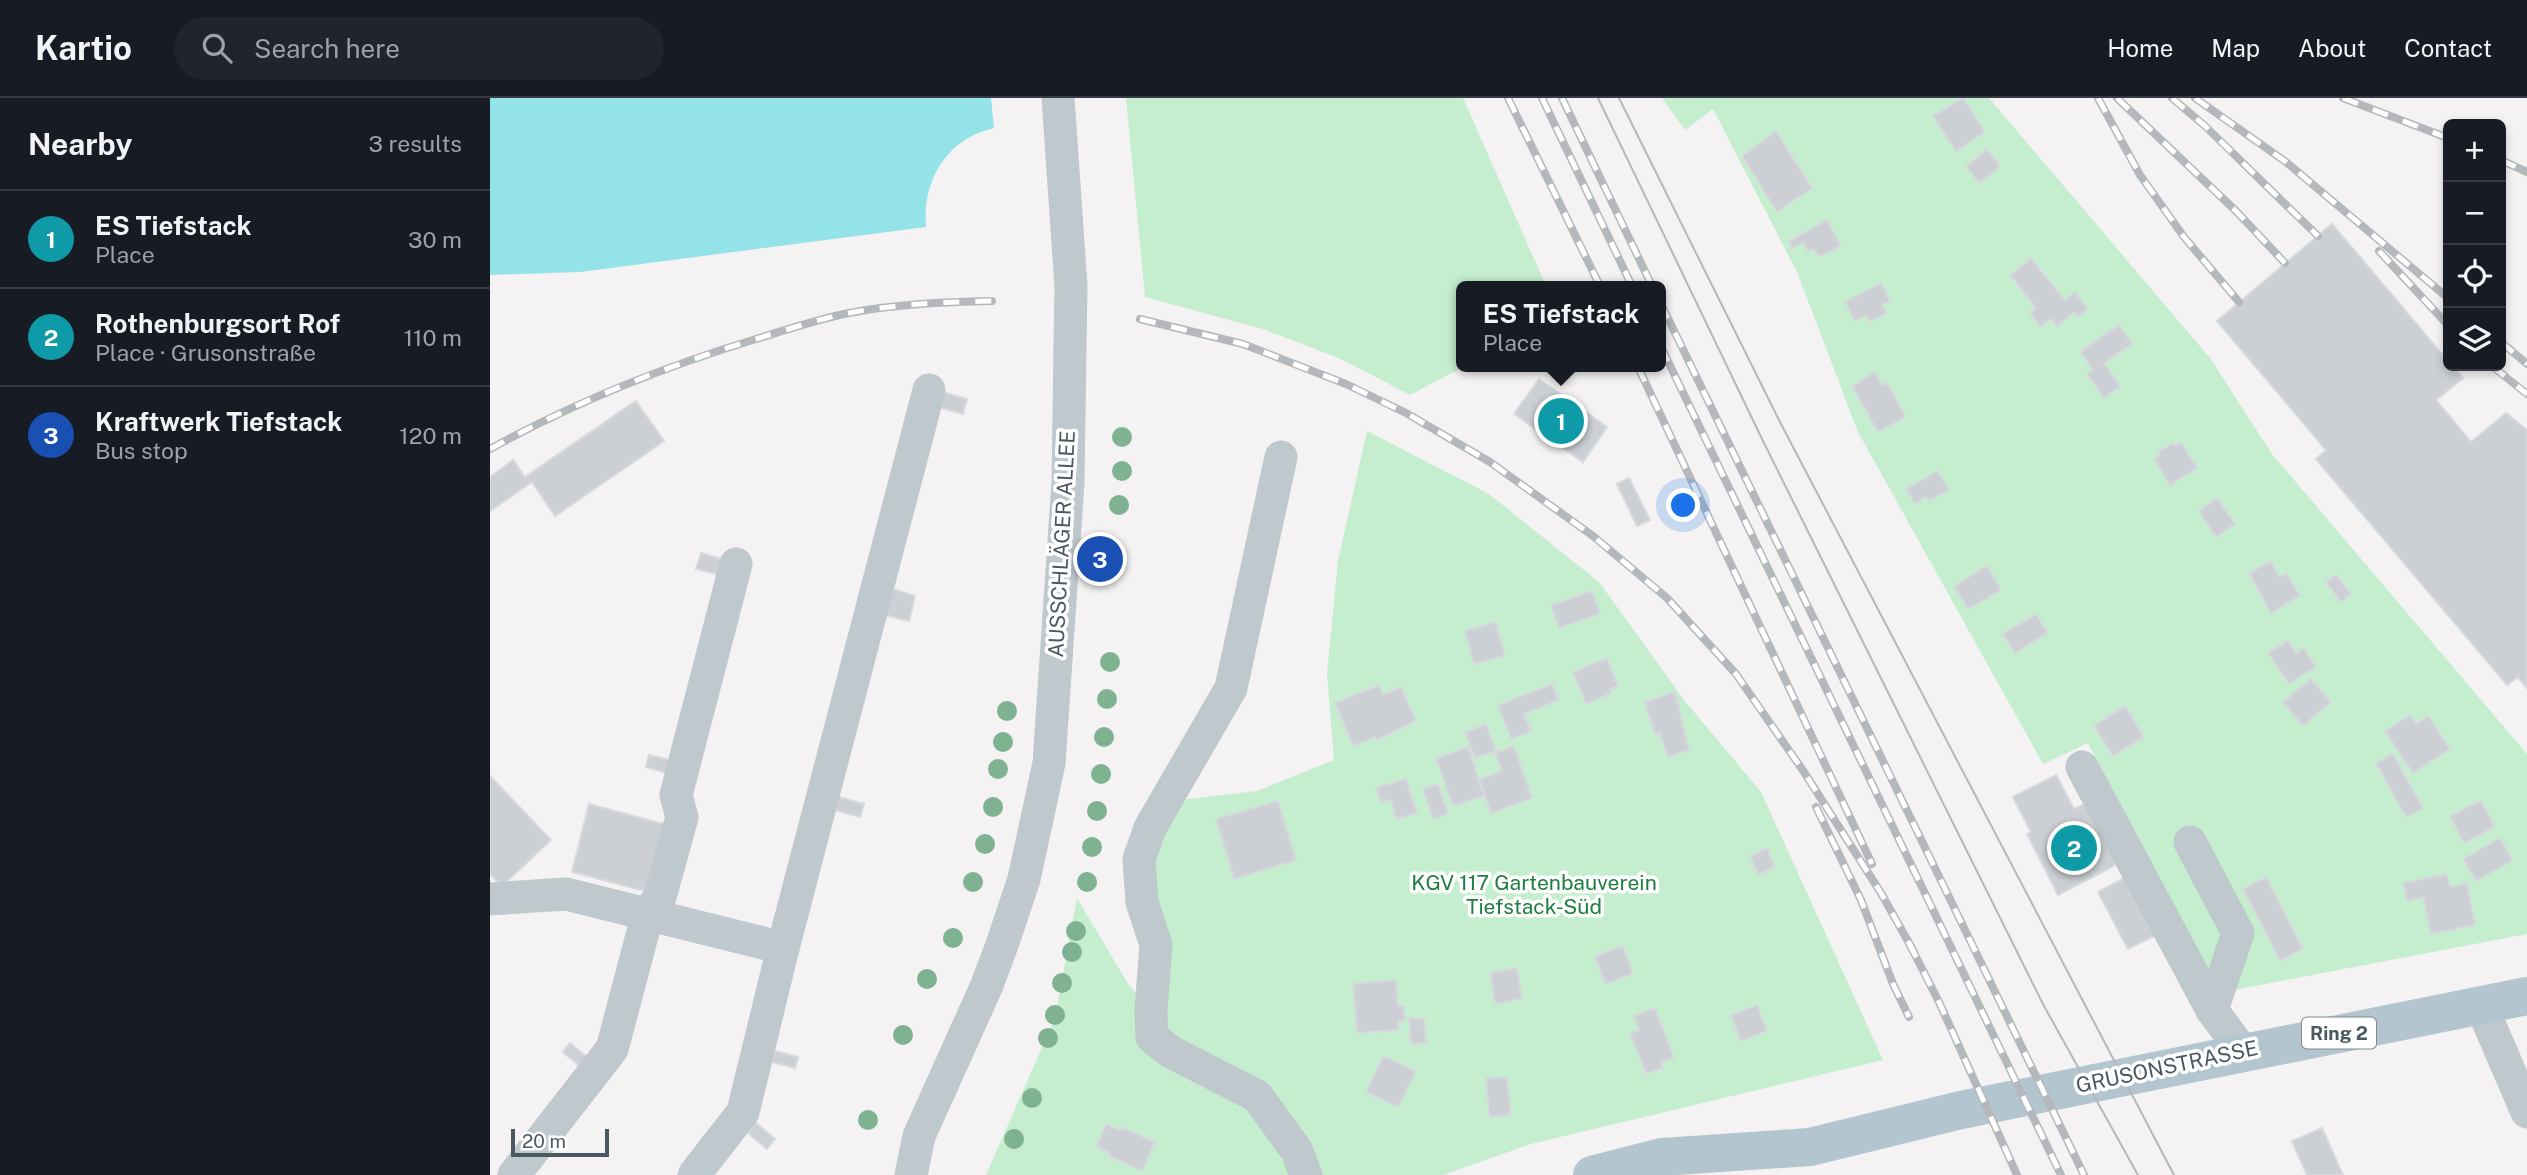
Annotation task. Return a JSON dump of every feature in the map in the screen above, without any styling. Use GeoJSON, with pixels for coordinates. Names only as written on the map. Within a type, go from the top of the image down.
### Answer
{"type":"FeatureCollection","features":[{"type":"Feature","properties":{"kind":"main road","name":"GRUSONSTRASSE"},"geometry":{"type":"LineString","coordinates":[[1592,1175],[1662,1157],[1810,1147],[1961,1110],[2527,996]]}},
{"type":"Feature","properties":{"kind":"main road","name":"GRUSONSTRASSE"},"geometry":{"type":"LineString","coordinates":[[1752,1175],[1810,1147]]}},
{"type":"Feature","properties":{"kind":"street","name":"AUSSCHLÄGER ALLEE"},"geometry":{"type":"LineString","coordinates":[[893,1175],[919,1136],[987,985],[1024,879],[1049,763],[1068,482],[1070,345],[1070,286],[1058,98]]}},
{"type":"Feature","properties":{"kind":"street"},"geometry":{"type":"LineString","coordinates":[[694,1175],[743,1112],[783,948],[929,390]]}},
{"type":"Feature","properties":{"kind":"street"},"geometry":{"type":"LineString","coordinates":[[1281,457],[1231,688],[1150,828],[1139,859],[1142,902],[1156,945],[1151,1010],[1152,1037],[1171,1052],[1257,1096],[1297,1151],[1306,1175]]}},
{"type":"Feature","properties":{"kind":"street"},"geometry":{"type":"LineString","coordinates":[[514,1175],[612,1049],[648,913],[660,897],[682,817],[676,795],[736,564]]}},
{"type":"Feature","properties":{"kind":"street"},"geometry":{"type":"LineString","coordinates":[[2082,767],[2212,1010],[2243,1052]]}},
{"type":"Feature","properties":{"kind":"street"},"geometry":{"type":"LineString","coordinates":[[2190,842],[2238,933],[2212,1010]]}},
{"type":"Feature","properties":{"kind":"street"},"geometry":{"type":"LineString","coordinates":[[490,899],[566,894],[783,948]]}},
{"type":"Feature","properties":{"kind":"street"},"geometry":{"type":"LineString","coordinates":[[2481,1005],[2527,1112]]}},
{"type":"Feature","properties":{"kind":"street","name":"AUSSCHLÄGER ALLEE"},"geometry":{"type":"LineString","coordinates":[[911,1175],[919,1136]]}},
{"type":"Feature","properties":{"kind":"green space"},"geometry":{"type":"Polygon","coordinates":[[[1126,98],[1463,98],[1544,281],[1456,281],[1456,371],[1410,395],[1341,359],[1263,329],[1145,297],[1126,98]]]}},
{"type":"Feature","properties":{"kind":"green space"},"geometry":{"type":"Polygon","coordinates":[[[1662,98],[1989,98],[2210,358],[2272,454],[2527,754],[2527,934],[2218,993],[2088,743],[2043,764],[1858,432],[1797,272],[1713,109],[1685,130],[1662,98]]]}},
{"type":"Feature","properties":{"kind":"green space","name":"KGV 117 Gartenbauverein Tiefstack-Süd"},"geometry":{"type":"Polygon","coordinates":[[[1367,431],[1489,494],[1599,582],[1684,700],[1761,792],[1883,1060],[1531,1144],[1443,1175],[986,1175],[1055,1018],[1077,898],[1128,984],[1150,1009],[1142,902],[1164,802],[1257,791],[1334,760],[1327,674],[1338,561],[1367,431]]]}},
{"type":"Feature","properties":{"kind":"water"},"geometry":{"type":"Polygon","coordinates":[[[490,98],[991,98],[994,128],[963,142],[940,164],[928,194],[926,227],[580,272],[490,275],[490,98]]]}},
{"type":"Feature","properties":{"kind":"building"},"geometry":{"type":"Polygon","coordinates":[[[1963,98],[1985,132],[1956,151],[1933,116],[1963,98]]]}},
{"type":"Feature","properties":{"kind":"building"},"geometry":{"type":"Polygon","coordinates":[[[1776,131],[1812,188],[1777,212],[1742,156],[1776,131]]]}},
{"type":"Feature","properties":{"kind":"building"},"geometry":{"type":"Polygon","coordinates":[[[1987,149],[2000,166],[1979,183],[1966,166],[1987,149]]]}},
{"type":"Feature","properties":{"kind":"building"},"geometry":{"type":"Polygon","coordinates":[[[1827,220],[1841,246],[1819,257],[1814,249],[1808,252],[1803,242],[1792,248],[1789,241],[1827,220]]]}},
{"type":"Feature","properties":{"kind":"building"},"geometry":{"type":"Polygon","coordinates":[[[2332,224],[2443,355],[2443,371],[2457,371],[2463,378],[2436,400],[2471,442],[2506,413],[2527,430],[2527,688],[2518,677],[2507,685],[2316,459],[2326,450],[2217,321],[2332,224]]]}},
{"type":"Feature","properties":{"kind":"building"},"geometry":{"type":"Polygon","coordinates":[[[2031,258],[2065,300],[2075,292],[2088,309],[2077,317],[2074,313],[2057,326],[2051,319],[2041,327],[2030,313],[2036,308],[2010,275],[2031,258]]]}},
{"type":"Feature","properties":{"kind":"building"},"geometry":{"type":"Polygon","coordinates":[[[1881,283],[1890,301],[1882,305],[1887,313],[1870,322],[1866,315],[1855,321],[1845,302],[1881,283]]]}},
{"type":"Feature","properties":{"kind":"building"},"geometry":{"type":"Polygon","coordinates":[[[2119,325],[2132,344],[2104,363],[2120,387],[2104,398],[2087,374],[2093,370],[2080,352],[2119,325]]]}},
{"type":"Feature","properties":{"kind":"building"},"geometry":{"type":"Polygon","coordinates":[[[1875,372],[1882,386],[1887,382],[1906,417],[1878,432],[1852,386],[1875,372]]]}},
{"type":"Feature","properties":{"kind":"building"},"geometry":{"type":"Polygon","coordinates":[[[1539,379],[1607,427],[1583,462],[1514,414],[1539,379]]]}},
{"type":"Feature","properties":{"kind":"building"},"geometry":{"type":"Polygon","coordinates":[[[942,392],[967,399],[963,414],[938,407],[942,392]]]}},
{"type":"Feature","properties":{"kind":"building"},"geometry":{"type":"Polygon","coordinates":[[[636,401],[664,441],[555,516],[532,482],[490,511],[490,477],[513,460],[525,477],[636,401]]]}},
{"type":"Feature","properties":{"kind":"building"},"geometry":{"type":"Polygon","coordinates":[[[2181,442],[2197,468],[2170,485],[2154,459],[2160,455],[2158,452],[2173,443],[2175,446],[2181,442]]]}},
{"type":"Feature","properties":{"kind":"building"},"geometry":{"type":"Polygon","coordinates":[[[1938,471],[1949,490],[1929,501],[1926,497],[1915,504],[1906,489],[1938,471]]]}},
{"type":"Feature","properties":{"kind":"building"},"geometry":{"type":"Polygon","coordinates":[[[1629,478],[1650,520],[1637,526],[1617,484],[1629,478]]]}},
{"type":"Feature","properties":{"kind":"building"},"geometry":{"type":"Polygon","coordinates":[[[2217,498],[2235,524],[2216,537],[2199,511],[2217,498]]]}},
{"type":"Feature","properties":{"kind":"building"},"geometry":{"type":"Polygon","coordinates":[[[701,553],[724,560],[720,575],[696,569],[701,553]]]}},
{"type":"Feature","properties":{"kind":"building"},"geometry":{"type":"Polygon","coordinates":[[[2271,561],[2279,577],[2287,573],[2300,596],[2271,613],[2249,573],[2271,561]]]}},
{"type":"Feature","properties":{"kind":"building"},"geometry":{"type":"Polygon","coordinates":[[[1987,566],[2001,590],[1968,609],[1954,586],[1987,566]]]}},
{"type":"Feature","properties":{"kind":"building"},"geometry":{"type":"Polygon","coordinates":[[[2336,574],[2351,594],[2341,602],[2326,582],[2336,574]]]}},
{"type":"Feature","properties":{"kind":"building"},"geometry":{"type":"Polygon","coordinates":[[[893,589],[915,596],[909,621],[885,615],[893,589]]]}},
{"type":"Feature","properties":{"kind":"building"},"geometry":{"type":"Polygon","coordinates":[[[1592,591],[1600,614],[1559,628],[1551,605],[1592,591]]]}},
{"type":"Feature","properties":{"kind":"building"},"geometry":{"type":"Polygon","coordinates":[[[2036,614],[2048,633],[2015,653],[2003,634],[2036,614]]]}},
{"type":"Feature","properties":{"kind":"building"},"geometry":{"type":"Polygon","coordinates":[[[1496,622],[1505,656],[1474,664],[1465,631],[1496,622]]]}},
{"type":"Feature","properties":{"kind":"building"},"geometry":{"type":"Polygon","coordinates":[[[2288,640],[2296,653],[2304,648],[2316,667],[2289,684],[2268,653],[2288,640]]]}},
{"type":"Feature","properties":{"kind":"building"},"geometry":{"type":"Polygon","coordinates":[[[1607,658],[1618,686],[1610,689],[1612,693],[1586,704],[1573,672],[1607,658]]]}},
{"type":"Feature","properties":{"kind":"building"},"geometry":{"type":"Polygon","coordinates":[[[2311,679],[2331,702],[2303,726],[2283,702],[2311,679]]]}},
{"type":"Feature","properties":{"kind":"building"},"geometry":{"type":"Polygon","coordinates":[[[1552,684],[1559,700],[1524,714],[1531,731],[1511,739],[1498,705],[1552,684]]]}},
{"type":"Feature","properties":{"kind":"building"},"geometry":{"type":"Polygon","coordinates":[[[1379,685],[1383,695],[1401,687],[1416,721],[1376,741],[1375,737],[1353,746],[1335,703],[1379,685]]]}},
{"type":"Feature","properties":{"kind":"building"},"geometry":{"type":"Polygon","coordinates":[[[1675,692],[1689,750],[1668,757],[1660,733],[1655,734],[1645,702],[1675,692]]]}},
{"type":"Feature","properties":{"kind":"building"},"geometry":{"type":"Polygon","coordinates":[[[2125,706],[2144,737],[2113,756],[2094,726],[2125,706]]]}},
{"type":"Feature","properties":{"kind":"building"},"geometry":{"type":"Polygon","coordinates":[[[2410,715],[2416,724],[2428,716],[2450,749],[2413,773],[2385,731],[2410,715]]]}},
{"type":"Feature","properties":{"kind":"building"},"geometry":{"type":"Polygon","coordinates":[[[1486,724],[1496,751],[1475,758],[1465,732],[1486,724]]]}},
{"type":"Feature","properties":{"kind":"building"},"geometry":{"type":"Polygon","coordinates":[[[1514,746],[1532,798],[1491,813],[1479,780],[1502,771],[1495,753],[1514,746]]]}},
{"type":"Feature","properties":{"kind":"building"},"geometry":{"type":"Polygon","coordinates":[[[1468,747],[1484,796],[1453,806],[1436,758],[1468,747]]]}},
{"type":"Feature","properties":{"kind":"building"},"geometry":{"type":"Polygon","coordinates":[[[2393,754],[2423,808],[2406,817],[2376,763],[2393,754]]]}},
{"type":"Feature","properties":{"kind":"building"},"geometry":{"type":"Polygon","coordinates":[[[649,755],[674,761],[670,774],[646,767],[649,755]]]}},
{"type":"Feature","properties":{"kind":"building"},"geometry":{"type":"Polygon","coordinates":[[[2056,775],[2074,809],[2090,801],[2121,862],[2058,895],[2027,834],[2031,832],[2013,797],[2056,775]]]}},
{"type":"Feature","properties":{"kind":"building"},"geometry":{"type":"Polygon","coordinates":[[[490,776],[551,840],[502,886],[490,874],[490,776]]]}},
{"type":"Feature","properties":{"kind":"building"},"geometry":{"type":"Polygon","coordinates":[[[1406,779],[1417,813],[1396,819],[1391,800],[1381,803],[1376,788],[1406,779]]]}},
{"type":"Feature","properties":{"kind":"building"},"geometry":{"type":"Polygon","coordinates":[[[1438,784],[1448,814],[1433,819],[1423,789],[1438,784]]]}},
{"type":"Feature","properties":{"kind":"building"},"geometry":{"type":"Polygon","coordinates":[[[838,797],[864,804],[860,817],[835,810],[838,797]]]}},
{"type":"Feature","properties":{"kind":"building"},"geometry":{"type":"Polygon","coordinates":[[[2481,800],[2495,827],[2464,843],[2450,816],[2481,800]]]}},
{"type":"Feature","properties":{"kind":"building"},"geometry":{"type":"Polygon","coordinates":[[[1278,801],[1296,860],[1234,879],[1216,819],[1278,801]]]}},
{"type":"Feature","properties":{"kind":"building"},"geometry":{"type":"Polygon","coordinates":[[[589,804],[671,826],[653,893],[572,872],[589,804]]]}},
{"type":"Feature","properties":{"kind":"building"},"geometry":{"type":"Polygon","coordinates":[[[2500,838],[2513,860],[2476,881],[2463,859],[2500,838]]]}},
{"type":"Feature","properties":{"kind":"building"},"geometry":{"type":"Polygon","coordinates":[[[1767,848],[1775,867],[1758,875],[1750,856],[1767,848]]]}},
{"type":"Feature","properties":{"kind":"building"},"geometry":{"type":"Polygon","coordinates":[[[2447,874],[2450,887],[2467,883],[2475,925],[2431,934],[2423,897],[2407,901],[2403,883],[2447,874]]]}},
{"type":"Feature","properties":{"kind":"building"},"geometry":{"type":"Polygon","coordinates":[[[2126,877],[2156,935],[2128,949],[2098,892],[2126,877]]]}},
{"type":"Feature","properties":{"kind":"building"},"geometry":{"type":"Polygon","coordinates":[[[2266,877],[2303,949],[2280,961],[2243,889],[2266,877]]]}},
{"type":"Feature","properties":{"kind":"building"},"geometry":{"type":"Polygon","coordinates":[[[1623,946],[1633,974],[1605,984],[1595,956],[1623,946]]]}},
{"type":"Feature","properties":{"kind":"building"},"geometry":{"type":"Polygon","coordinates":[[[1517,968],[1522,999],[1495,1004],[1490,973],[1517,968]]]}},
{"type":"Feature","properties":{"kind":"building"},"geometry":{"type":"Polygon","coordinates":[[[1396,980],[1398,1006],[1404,1006],[1405,1021],[1398,1021],[1399,1030],[1357,1033],[1353,984],[1396,980]]]}},
{"type":"Feature","properties":{"kind":"building"},"geometry":{"type":"Polygon","coordinates":[[[1757,1005],[1767,1031],[1741,1041],[1731,1015],[1757,1005]]]}},
{"type":"Feature","properties":{"kind":"building"},"geometry":{"type":"Polygon","coordinates":[[[1655,1008],[1674,1058],[1661,1062],[1663,1068],[1646,1074],[1630,1033],[1639,1030],[1634,1016],[1655,1008]]]}},
{"type":"Feature","properties":{"kind":"building"},"geometry":{"type":"Polygon","coordinates":[[[1424,1018],[1426,1043],[1411,1044],[1409,1019],[1424,1018]]]}},
{"type":"Feature","properties":{"kind":"building"},"geometry":{"type":"Polygon","coordinates":[[[570,1043],[589,1059],[582,1068],[563,1052],[570,1043]]]}},
{"type":"Feature","properties":{"kind":"building"},"geometry":{"type":"Polygon","coordinates":[[[775,1051],[798,1057],[795,1068],[772,1062],[775,1051]]]}},
{"type":"Feature","properties":{"kind":"building"},"geometry":{"type":"Polygon","coordinates":[[[1383,1056],[1416,1071],[1398,1107],[1366,1092],[1383,1056]]]}},
{"type":"Feature","properties":{"kind":"building"},"geometry":{"type":"Polygon","coordinates":[[[1507,1077],[1511,1115],[1489,1117],[1486,1078],[1507,1077]]]}},
{"type":"Feature","properties":{"kind":"building"},"geometry":{"type":"Polygon","coordinates":[[[756,1123],[775,1139],[767,1149],[748,1133],[756,1123]]]}},
{"type":"Feature","properties":{"kind":"building"},"geometry":{"type":"Polygon","coordinates":[[[1106,1124],[1120,1130],[1121,1127],[1155,1142],[1142,1171],[1096,1147],[1106,1124]]]}},
{"type":"Feature","properties":{"kind":"building"},"geometry":{"type":"Polygon","coordinates":[[[2322,1128],[2343,1175],[2307,1175],[2292,1141],[2322,1128]]]}},
{"type":"Feature","properties":{"kind":"tram line"},"geometry":{"type":"LineString","coordinates":[[1598,98],[1763,441],[2044,1006],[2138,1175]]}},
{"type":"Feature","properties":{"kind":"tram line"},"geometry":{"type":"LineString","coordinates":[[1619,98],[1780,422],[2174,1175]]}},
{"type":"Feature","properties":{"kind":"railway"},"geometry":{"type":"LineString","coordinates":[[1508,98],[1598,281]]}},
{"type":"Feature","properties":{"kind":"railway"},"geometry":{"type":"LineString","coordinates":[[1542,98],[1630,281]]}},
{"type":"Feature","properties":{"kind":"railway"},"geometry":{"type":"LineString","coordinates":[[1562,98],[1650,281]]}},
{"type":"Feature","properties":{"kind":"railway"},"geometry":{"type":"LineString","coordinates":[[2098,98],[2140,175],[2184,237],[2239,302]]}},
{"type":"Feature","properties":{"kind":"railway"},"geometry":{"type":"LineString","coordinates":[[2117,98],[2236,211],[2285,263]]}},
{"type":"Feature","properties":{"kind":"railway"},"geometry":{"type":"LineString","coordinates":[[2172,98],[2205,126],[2318,236]]}},
{"type":"Feature","properties":{"kind":"railway"},"geometry":{"type":"LineString","coordinates":[[2195,98],[2286,162],[2443,294]]}},
{"type":"Feature","properties":{"kind":"railway"},"geometry":{"type":"LineString","coordinates":[[2343,98],[2443,136]]}},
{"type":"Feature","properties":{"kind":"railway"},"geometry":{"type":"LineString","coordinates":[[2506,162],[2527,172]]}},
{"type":"Feature","properties":{"kind":"railway"},"geometry":{"type":"LineString","coordinates":[[2379,251],[2443,320]]}},
{"type":"Feature","properties":{"kind":"railway"},"geometry":{"type":"LineString","coordinates":[[490,449],[554,416],[620,387],[687,361],[802,325],[884,307],[992,301]]}},
{"type":"Feature","properties":{"kind":"railway"},"geometry":{"type":"LineString","coordinates":[[1666,314],[2084,1175]]}},
{"type":"Feature","properties":{"kind":"railway"},"geometry":{"type":"LineString","coordinates":[[1140,319],[1243,344],[1346,384],[1406,413],[1490,462],[1593,536],[1667,598],[1736,674],[1804,772],[1881,893],[1914,952]]}},
{"type":"Feature","properties":{"kind":"railway"},"geometry":{"type":"LineString","coordinates":[[2506,346],[2527,364]]}},
{"type":"Feature","properties":{"kind":"railway"},"geometry":{"type":"LineString","coordinates":[[1666,357],[2061,1175]]}},
{"type":"Feature","properties":{"kind":"railway"},"geometry":{"type":"LineString","coordinates":[[2498,371],[2527,394]]}},
{"type":"Feature","properties":{"kind":"railway"},"geometry":{"type":"LineString","coordinates":[[1640,372],[1872,864]]}},
{"type":"Feature","properties":{"kind":"railway"},"geometry":{"type":"LineString","coordinates":[[1816,807],[1861,900],[1893,984],[1909,1017]]}},
{"type":"Feature","properties":{"kind":"railway"},"geometry":{"type":"LineString","coordinates":[[1909,943],[1939,1002],[2017,1175]]}},
{"type":"Feature","properties":{"kind":"place","name":"ES Tiefstack"},"geometry":{"type":"Point","coordinates":[1561,421]}},
{"type":"Feature","properties":{"kind":"place","name":"Kraftwerk Tiefstack"},"geometry":{"type":"Point","coordinates":[1100,559]}},
{"type":"Feature","properties":{"kind":"place","name":"Rothenburgsort Rof"},"geometry":{"type":"Point","coordinates":[2074,848]}}]}
